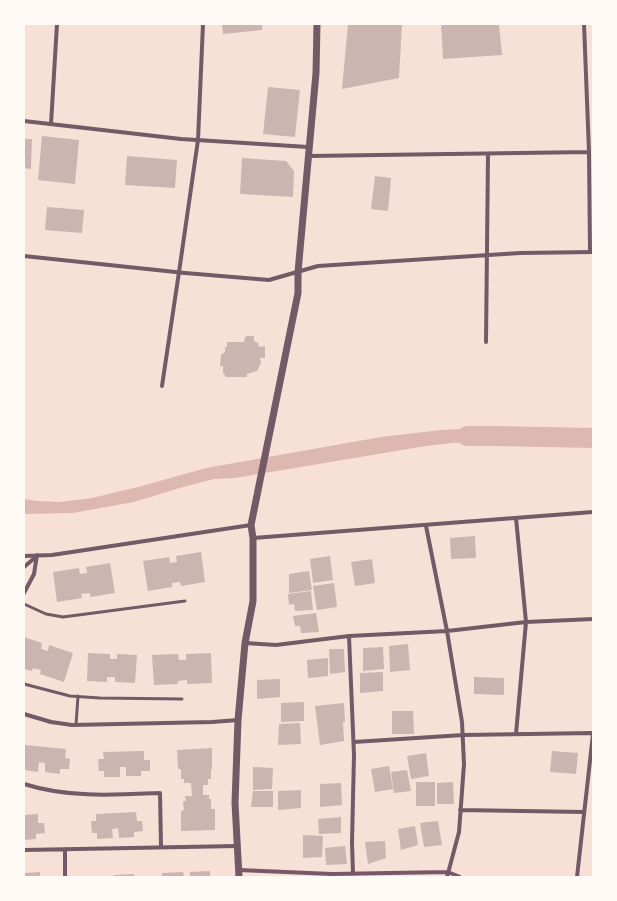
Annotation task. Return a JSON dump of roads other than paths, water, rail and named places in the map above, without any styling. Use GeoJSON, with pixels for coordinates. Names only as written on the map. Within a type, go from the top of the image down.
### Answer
{"type":"FeatureCollection","features":[{"type":"Feature","properties":{"kind":"street"},"geometry":{"type":"LineString","coordinates":[[51,124],[57,24]]}},
{"type":"Feature","properties":{"kind":"street"},"geometry":{"type":"LineString","coordinates":[[162,386],[198,140],[203,24]]}},
{"type":"Feature","properties":{"kind":"street"},"geometry":{"type":"LineString","coordinates":[[316,24],[316,73],[308,147],[298,272],[298,293],[251,525],[253,538],[253,601],[245,643],[238,720],[235,803],[239,874],[448,875],[460,877]]}},
{"type":"Feature","properties":{"kind":"street"},"geometry":{"type":"LineString","coordinates":[[24,256],[269,280],[318,266],[520,253],[591,252],[584,24]]}},
{"type":"Feature","properties":{"kind":"street"},"geometry":{"type":"LineString","coordinates":[[24,121],[198,140],[308,147]]}},
{"type":"Feature","properties":{"kind":"street"},"geometry":{"type":"LineString","coordinates":[[308,156],[589,152]]}},
{"type":"Feature","properties":{"kind":"street"},"geometry":{"type":"LineString","coordinates":[[486,342],[488,154]]}},
{"type":"Feature","properties":{"kind":"street"},"geometry":{"type":"LineString","coordinates":[[253,538],[426,526],[593,512]]}},
{"type":"Feature","properties":{"kind":"street"},"geometry":{"type":"LineString","coordinates":[[516,518],[526,622],[516,734]]}},
{"type":"Feature","properties":{"kind":"street"},"geometry":{"type":"LineString","coordinates":[[24,556],[52,555],[251,525]]}},
{"type":"Feature","properties":{"kind":"street"},"geometry":{"type":"LineString","coordinates":[[426,526],[447,631],[463,735],[464,764],[459,832],[448,875]]}},
{"type":"Feature","properties":{"kind":"street"},"geometry":{"type":"LineString","coordinates":[[24,567],[37,556]]}},
{"type":"Feature","properties":{"kind":"street"},"geometry":{"type":"LineString","coordinates":[[24,593],[34,574],[37,556]]}},
{"type":"Feature","properties":{"kind":"street"},"geometry":{"type":"LineString","coordinates":[[245,643],[276,645],[349,636],[447,631],[526,622],[593,619]]}},
{"type":"Feature","properties":{"kind":"street"},"geometry":{"type":"LineString","coordinates":[[349,636],[354,742],[352,842],[353,874]]}},
{"type":"Feature","properties":{"kind":"street"},"geometry":{"type":"LineString","coordinates":[[24,714],[51,722],[76,725],[238,720]]}},
{"type":"Feature","properties":{"kind":"street"},"geometry":{"type":"LineString","coordinates":[[354,742],[463,735],[593,734],[577,877]]}},
{"type":"Feature","properties":{"kind":"street"},"geometry":{"type":"LineString","coordinates":[[588,780],[593,781]]}},
{"type":"Feature","properties":{"kind":"street"},"geometry":{"type":"LineString","coordinates":[[24,784],[63,793],[92,795],[160,793],[161,847]]}},
{"type":"Feature","properties":{"kind":"street"},"geometry":{"type":"LineString","coordinates":[[460,810],[584,812]]}},
{"type":"Feature","properties":{"kind":"street"},"geometry":{"type":"LineString","coordinates":[[24,850],[237,846]]}},
{"type":"Feature","properties":{"kind":"street"},"geometry":{"type":"LineString","coordinates":[[65,849],[65,877]]}},
{"type":"Feature","properties":{"kind":"lane"},"geometry":{"type":"LineString","coordinates":[[24,604],[46,614],[62,617],[185,601]]}},
{"type":"Feature","properties":{"kind":"lane"},"geometry":{"type":"LineString","coordinates":[[24,684],[70,696],[182,699]]}},
{"type":"Feature","properties":{"kind":"lane"},"geometry":{"type":"LineString","coordinates":[[76,725],[78,696]]}},
{"type":"Feature","properties":{"kind":"waterway"},"geometry":{"type":"LineString","coordinates":[[467,436],[593,438]]}}]}
